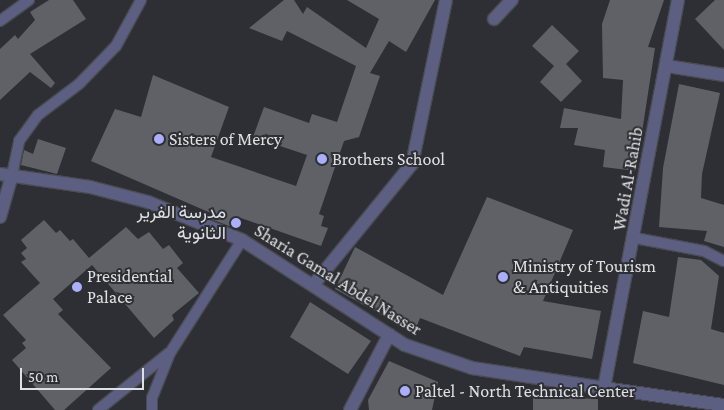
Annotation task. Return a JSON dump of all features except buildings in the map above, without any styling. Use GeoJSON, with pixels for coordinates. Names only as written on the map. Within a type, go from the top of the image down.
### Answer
{"type":"FeatureCollection","features":[{"type":"Feature","properties":{"kind":"street"},"geometry":{"type":"LineString","coordinates":[[314,284],[412,164],[446,0]]}},
{"type":"Feature","properties":{"kind":"street"},"geometry":{"type":"LineString","coordinates":[[494,19],[512,0]]}},
{"type":"Feature","properties":{"kind":"street","name":"Wadi Al-Rahib"},"geometry":{"type":"LineString","coordinates":[[604,388],[635,238],[678,0]]}},
{"type":"Feature","properties":{"kind":"street"},"geometry":{"type":"LineString","coordinates":[[666,66],[724,75]]}},
{"type":"Feature","properties":{"kind":"street"},"geometry":{"type":"LineString","coordinates":[[0,217],[6,175]]}},
{"type":"Feature","properties":{"kind":"street","name":"Sharia Gamal Abdel Nasser"},"geometry":{"type":"LineString","coordinates":[[6,175],[90,187],[148,202],[242,240],[314,284],[405,345],[472,368],[724,405]]}},
{"type":"Feature","properties":{"kind":"street"},"geometry":{"type":"LineString","coordinates":[[350,410],[389,334]]}},
{"type":"Feature","properties":{"kind":"lane"},"geometry":{"type":"LineString","coordinates":[[0,20],[29,0]]}},
{"type":"Feature","properties":{"kind":"lane"},"geometry":{"type":"LineString","coordinates":[[6,175],[19,141],[38,115],[79,84],[116,46],[141,0]]}},
{"type":"Feature","properties":{"kind":"lane"},"geometry":{"type":"LineString","coordinates":[[635,238],[704,251],[724,261]]}},
{"type":"Feature","properties":{"kind":"lane"},"geometry":{"type":"LineString","coordinates":[[152,410],[152,398],[170,353],[242,240]]}},
{"type":"Feature","properties":{"kind":"lane"},"geometry":{"type":"LineString","coordinates":[[98,410],[170,353]]}},
{"type":"Feature","properties":{"kind":"place","name":"Sisters of Mercy"},"geometry":{"type":"Point","coordinates":[159,139]}},
{"type":"Feature","properties":{"kind":"place","name":"Brothers School"},"geometry":{"type":"Point","coordinates":[322,159]}},
{"type":"Feature","properties":{"kind":"place","name":"مدرسة الفرير الثانوية"},"geometry":{"type":"Point","coordinates":[236,223]}},
{"type":"Feature","properties":{"kind":"place","name":"Ministry of Tourism & Antiquities"},"geometry":{"type":"Point","coordinates":[503,277]}},
{"type":"Feature","properties":{"kind":"place","name":"Presidential Palace"},"geometry":{"type":"Point","coordinates":[77,287]}},
{"type":"Feature","properties":{"kind":"place","name":"Paltel - North Technical Center"},"geometry":{"type":"Point","coordinates":[405,391]}}]}
